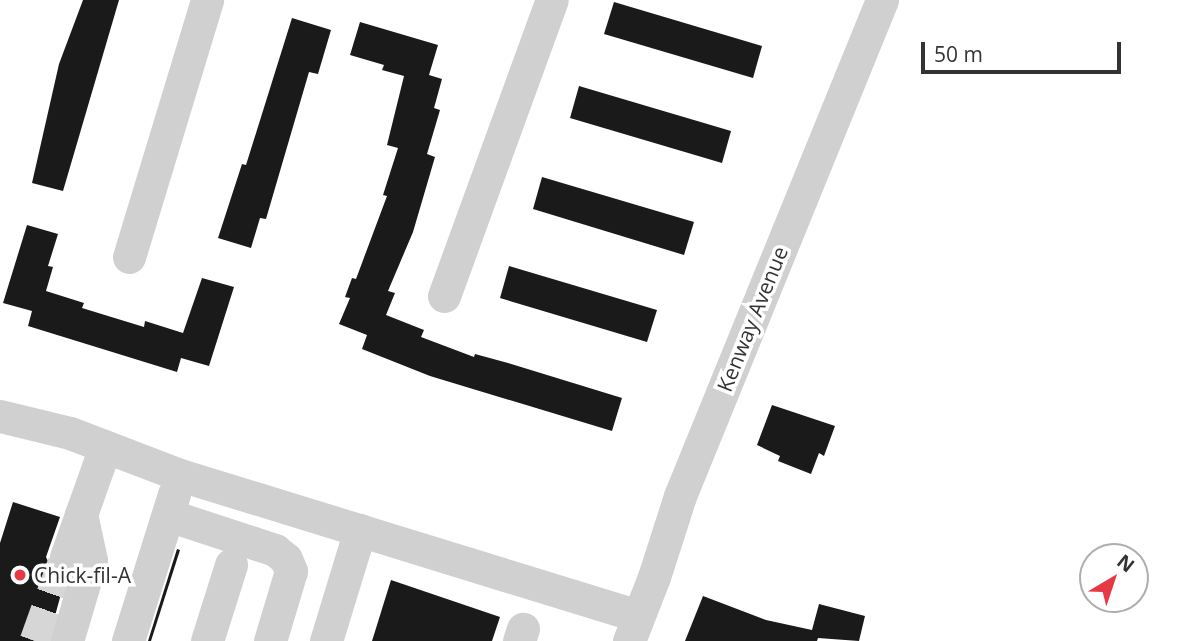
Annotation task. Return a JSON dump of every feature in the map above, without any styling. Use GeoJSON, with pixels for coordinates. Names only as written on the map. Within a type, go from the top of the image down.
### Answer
{"type":"FeatureCollection","features":[{"type":"Feature","properties":{"kind":"street"},"geometry":{"type":"LineString","coordinates":[[129,257],[207,0]]}},
{"type":"Feature","properties":{"kind":"street"},"geometry":{"type":"LineString","coordinates":[[444,296],[552,0]]}},
{"type":"Feature","properties":{"kind":"street","name":"Kenway Avenue"},"geometry":{"type":"LineString","coordinates":[[633,628],[680,496],[882,0]]}},
{"type":"Feature","properties":{"kind":"street"},"geometry":{"type":"LineString","coordinates":[[0,416],[70,433],[180,475],[359,530],[633,628]]}},
{"type":"Feature","properties":{"kind":"street"},"geometry":{"type":"LineString","coordinates":[[66,557],[105,447]]}},
{"type":"Feature","properties":{"kind":"street"},"geometry":{"type":"LineString","coordinates":[[128,641],[180,475]]}},
{"type":"Feature","properties":{"kind":"street"},"geometry":{"type":"LineString","coordinates":[[66,641],[91,560],[81,514]]}},
{"type":"Feature","properties":{"kind":"street"},"geometry":{"type":"LineString","coordinates":[[169,515],[275,550],[286,559],[291,571],[270,641]]}},
{"type":"Feature","properties":{"kind":"street"},"geometry":{"type":"LineString","coordinates":[[326,641],[359,530]]}},
{"type":"Feature","properties":{"kind":"street"},"geometry":{"type":"LineString","coordinates":[[207,641],[231,565]]}},
{"type":"Feature","properties":{"kind":"building"},"geometry":{"type":"Polygon","coordinates":[[[83,0],[119,0],[63,191],[32,183],[59,64],[83,0]]]}},
{"type":"Feature","properties":{"kind":"building"},"geometry":{"type":"Polygon","coordinates":[[[614,2],[762,46],[753,78],[604,34],[614,2]]]}},
{"type":"Feature","properties":{"kind":"building"},"geometry":{"type":"Polygon","coordinates":[[[292,18],[331,30],[318,74],[309,72],[266,219],[260,218],[251,248],[218,238],[242,164],[246,165],[292,18]]]}},
{"type":"Feature","properties":{"kind":"building"},"geometry":{"type":"Polygon","coordinates":[[[360,22],[438,45],[429,75],[442,79],[434,108],[440,110],[427,154],[435,157],[413,232],[388,291],[395,293],[386,315],[424,330],[421,337],[474,357],[475,354],[508,363],[622,398],[612,431],[430,376],[362,349],[367,335],[339,324],[350,298],[345,297],[352,278],[356,279],[387,196],[383,195],[398,148],[387,145],[404,76],[382,70],[384,65],[350,55],[360,22]]]}},
{"type":"Feature","properties":{"kind":"building"},"geometry":{"type":"Polygon","coordinates":[[[579,86],[731,131],[722,163],[570,118],[579,86]]]}},
{"type":"Feature","properties":{"kind":"building"},"geometry":{"type":"Polygon","coordinates":[[[542,177],[694,222],[684,255],[533,209],[542,177]]]}},
{"type":"Feature","properties":{"kind":"building"},"geometry":{"type":"Polygon","coordinates":[[[27,225],[58,234],[48,266],[53,267],[46,291],[84,303],[82,308],[144,327],[145,321],[183,333],[202,278],[234,287],[209,366],[181,358],[177,372],[28,326],[32,311],[3,303],[27,225]]]}},
{"type":"Feature","properties":{"kind":"building"},"geometry":{"type":"Polygon","coordinates":[[[509,266],[657,310],[647,342],[500,298],[509,266]]]}},
{"type":"Feature","properties":{"kind":"building"},"geometry":{"type":"Polygon","coordinates":[[[772,405],[835,426],[824,456],[819,453],[811,474],[778,461],[780,456],[757,445],[772,405]]]}},
{"type":"Feature","properties":{"kind":"building","name":"Chick-fil-A"},"geometry":{"type":"Polygon","coordinates":[[[13,502],[60,517],[46,557],[52,570],[66,576],[48,641],[0,641],[0,543],[13,502]]]}},
{"type":"Feature","properties":{"kind":"building"},"geometry":{"type":"Polygon","coordinates":[[[177,549],[180,550],[151,641],[148,641],[177,549]]]}},
{"type":"Feature","properties":{"kind":"building"},"geometry":{"type":"Polygon","coordinates":[[[391,580],[500,617],[492,641],[372,641],[391,580]]]}},
{"type":"Feature","properties":{"kind":"building"},"geometry":{"type":"Polygon","coordinates":[[[703,596],[766,620],[812,630],[819,604],[865,616],[859,641],[818,638],[817,641],[685,641],[703,596]]]}},
{"type":"Feature","properties":{"kind":"tunnel"},"geometry":{"type":"LineString","coordinates":[[36,641],[66,557]]}},
{"type":"Feature","properties":{"kind":"place","name":"Chick-fil-A"},"geometry":{"type":"Point","coordinates":[20,575]}}]}
